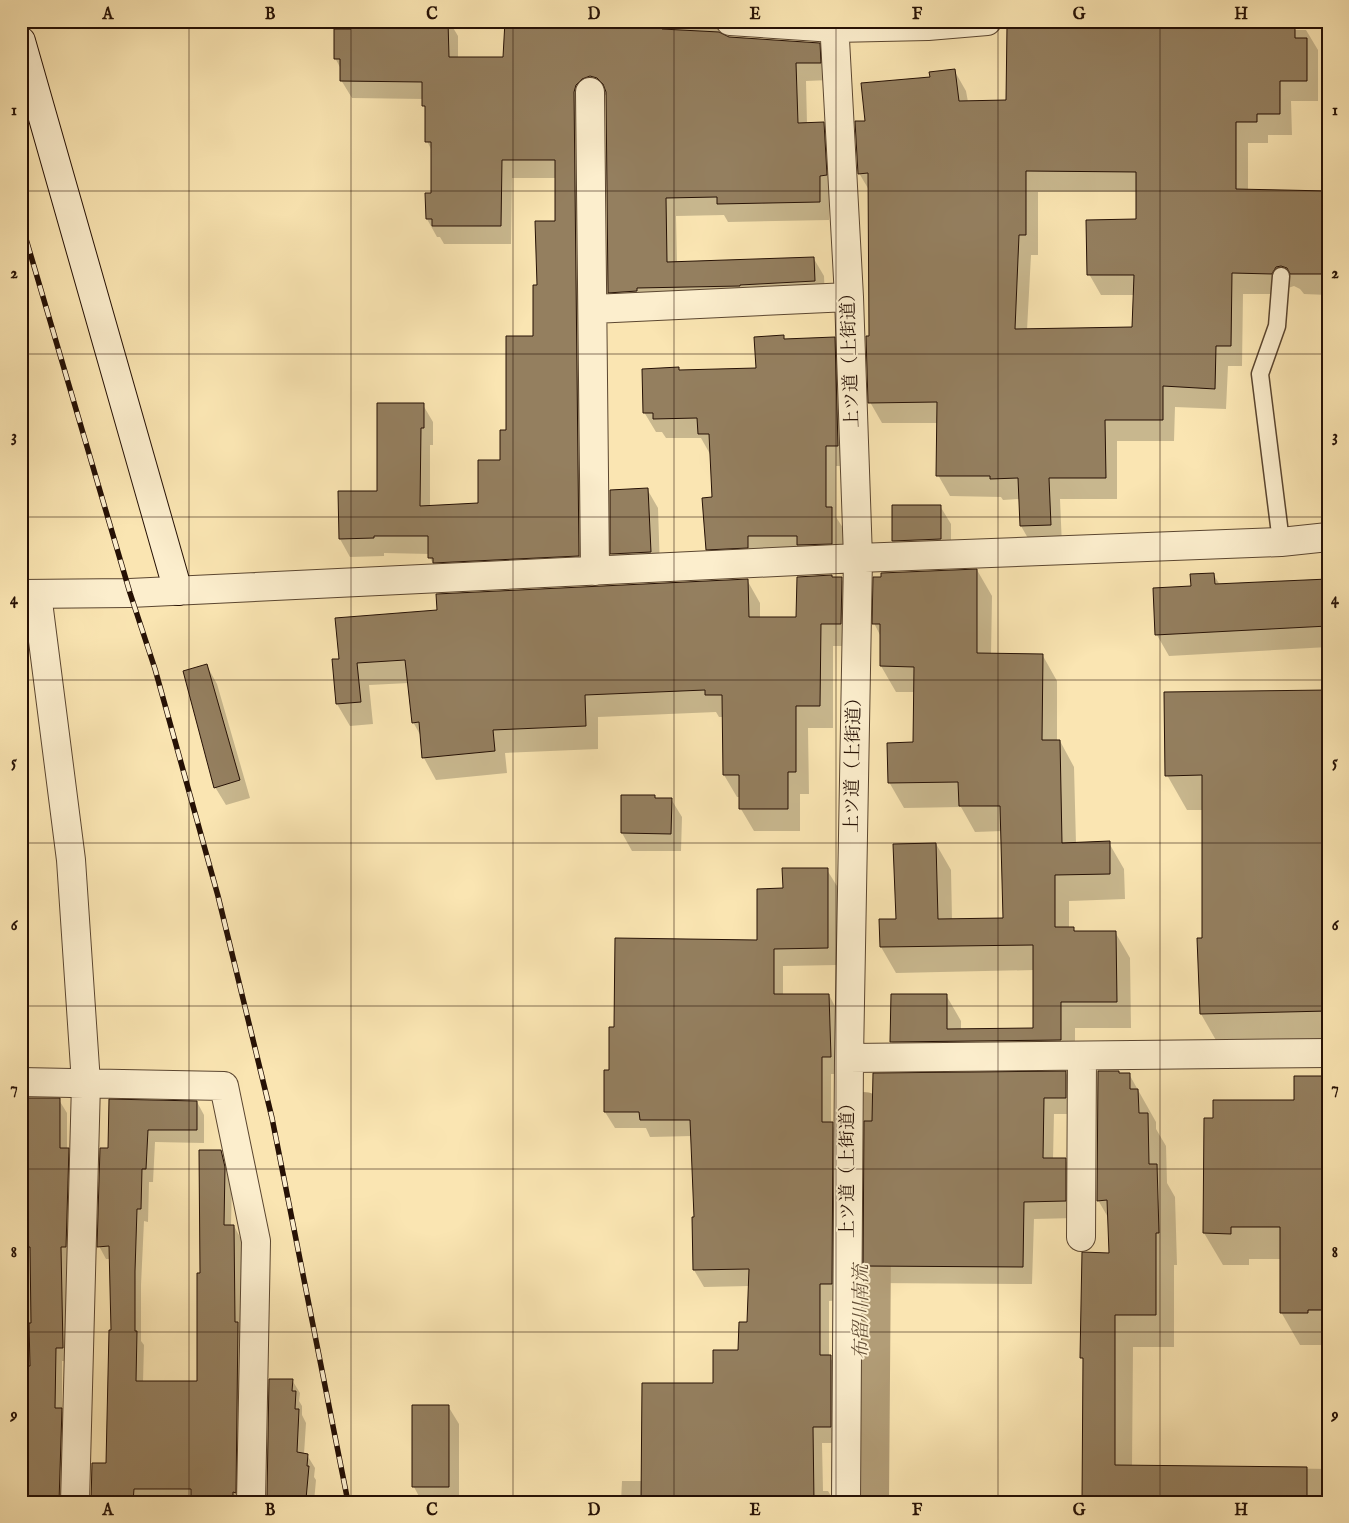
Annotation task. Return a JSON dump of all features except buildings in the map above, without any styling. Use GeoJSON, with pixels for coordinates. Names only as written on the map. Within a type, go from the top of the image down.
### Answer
{"type":"FeatureCollection","features":[{"type":"Feature","properties":{"kind":"street"},"geometry":{"type":"LineString","coordinates":[[730,21],[928,26],[987,21]]}},
{"type":"Feature","properties":{"kind":"street","name":"上ツ道（上街道）"},"geometry":{"type":"LineString","coordinates":[[834,25],[849,297],[858,558],[849,1058],[846,1502]]}},
{"type":"Feature","properties":{"kind":"street"},"geometry":{"type":"LineString","coordinates":[[21,41],[178,591]]}},
{"type":"Feature","properties":{"kind":"street"},"geometry":{"type":"LineString","coordinates":[[590,92],[596,571]]}},
{"type":"Feature","properties":{"kind":"street"},"geometry":{"type":"LineString","coordinates":[[593,310],[849,297]]}},
{"type":"Feature","properties":{"kind":"street"},"geometry":{"type":"LineString","coordinates":[[75,1502],[86,1083],[70,860],[29,594],[178,591],[858,558],[1281,542],[1328,538]]}},
{"type":"Feature","properties":{"kind":"street"},"geometry":{"type":"LineString","coordinates":[[849,1058],[1328,1053]]}},
{"type":"Feature","properties":{"kind":"street"},"geometry":{"type":"LineString","coordinates":[[1081,1237],[1082,1056]]}},
{"type":"Feature","properties":{"kind":"street"},"geometry":{"type":"LineString","coordinates":[[21,1082],[224,1086],[256,1241],[251,1502]]}},
{"type":"Feature","properties":{"kind":"lane"},"geometry":{"type":"LineString","coordinates":[[1281,276],[1277,326],[1260,374],[1281,542]]}},
{"type":"Feature","properties":{"kind":"waterway","name":"布留川南流"},"geometry":{"type":"LineString","coordinates":[[860,1502],[863,1121]]}},
{"type":"Feature","properties":{"kind":"railway"},"geometry":{"type":"LineString","coordinates":[[21,222],[130,593],[155,669],[218,896],[272,1118],[348,1502]]}}]}
